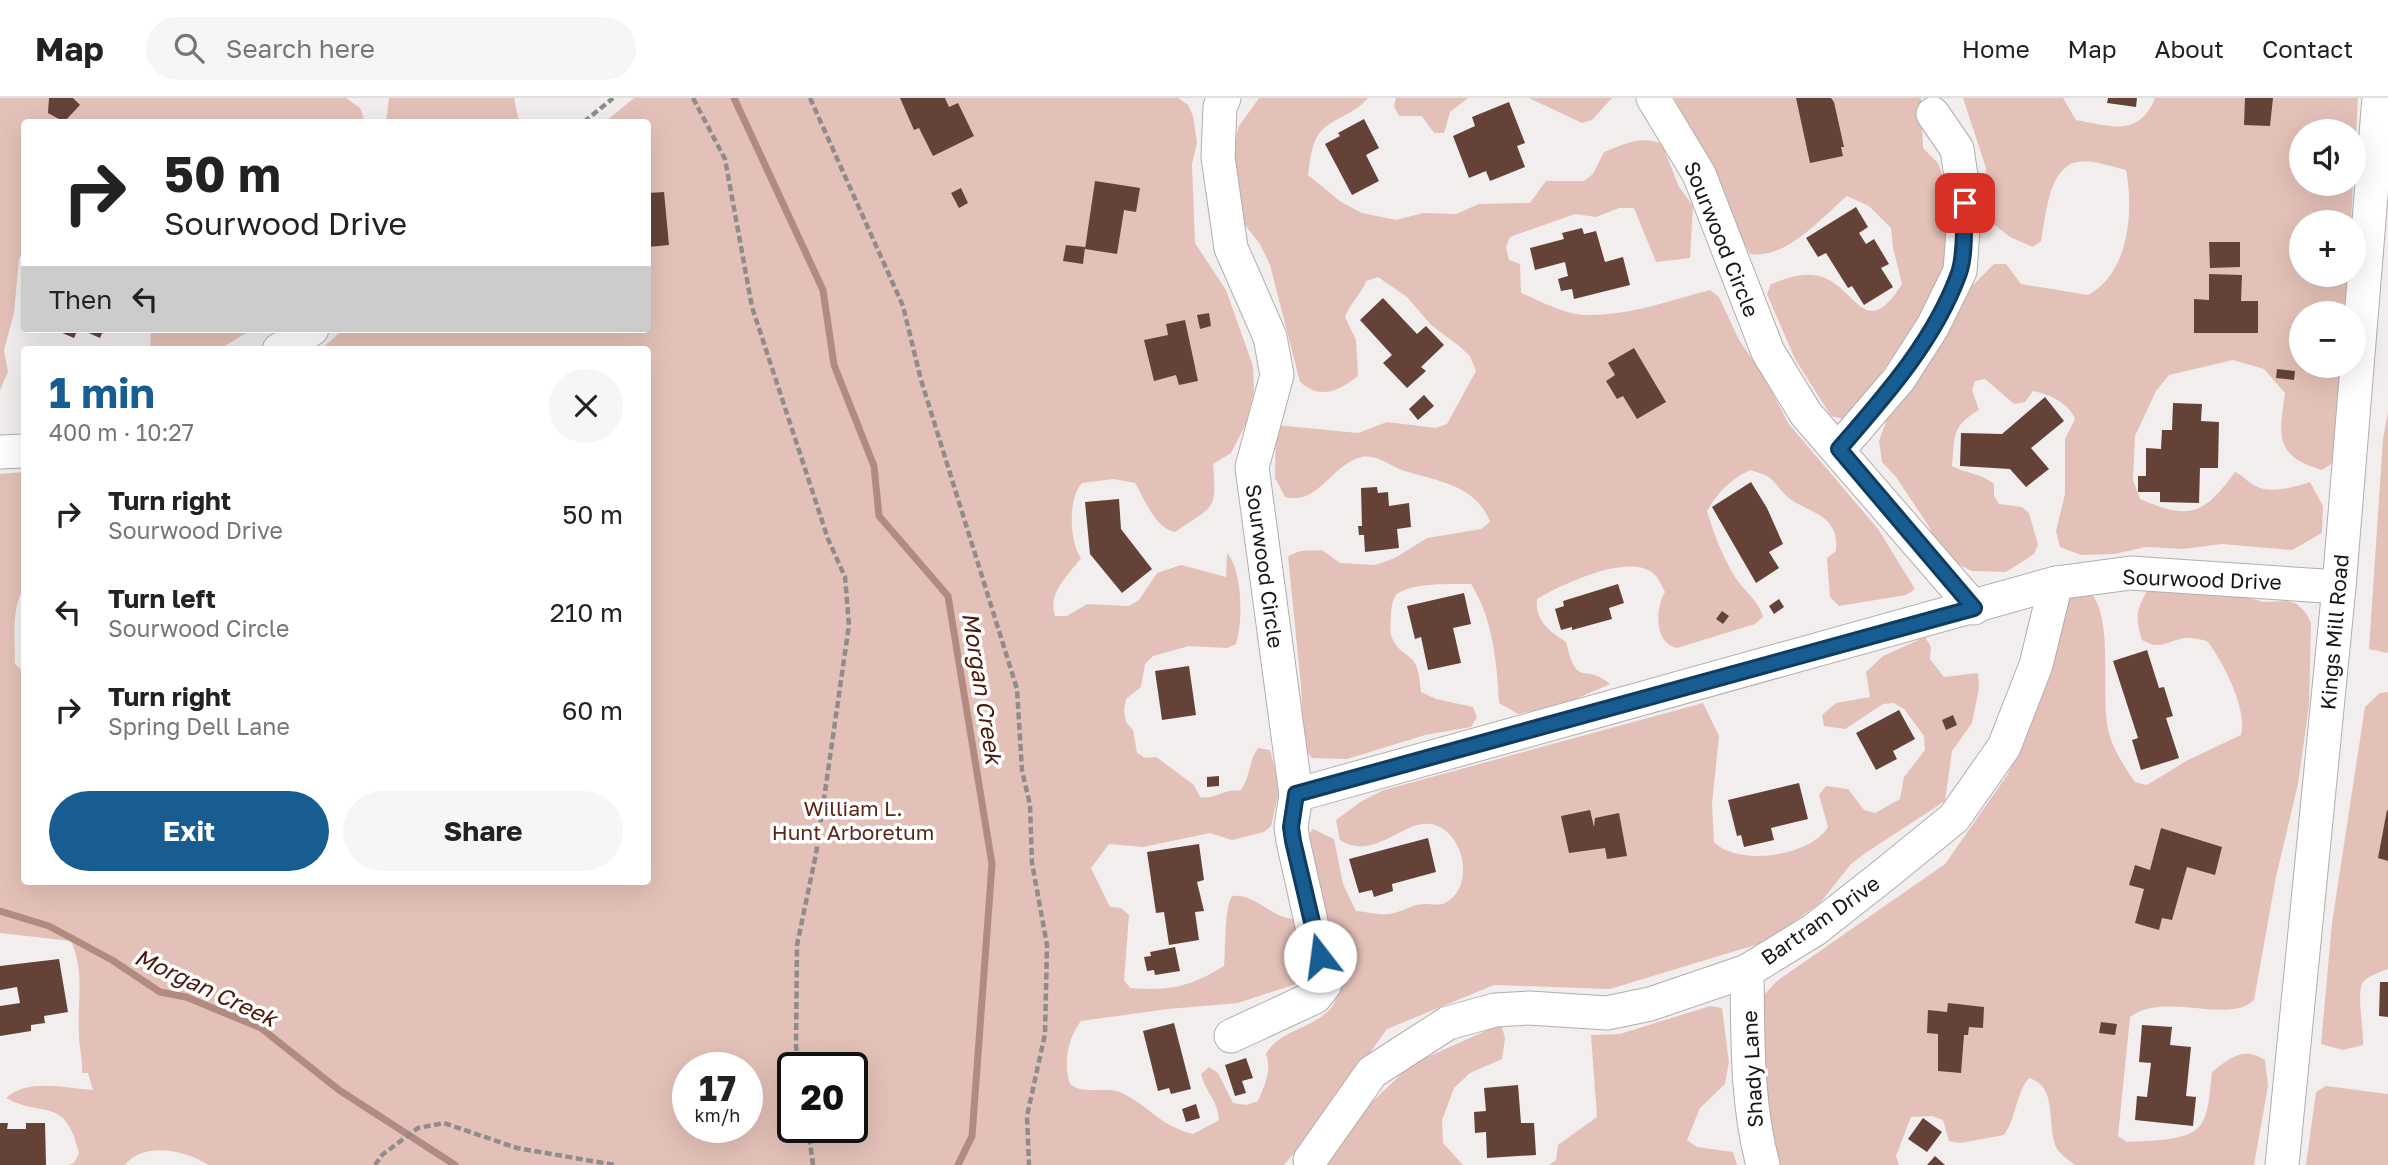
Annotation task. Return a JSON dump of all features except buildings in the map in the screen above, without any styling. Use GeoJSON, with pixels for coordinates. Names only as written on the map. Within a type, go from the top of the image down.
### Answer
{"type":"FeatureCollection","features":[{"type":"Feature","properties":{"kind":"street","name":"Sourwood Circle"},"geometry":{"type":"LineString","coordinates":[[1224,98],[1220,107],[1218,157],[1228,237],[1270,337],[1277,375],[1252,467],[1296,794],[1291,827],[1325,984],[1315,997],[1231,1036]]}},
{"type":"Feature","properties":{"kind":"street","name":"Sourwood Circle"},"geometry":{"type":"LineString","coordinates":[[1653,98],[1671,122],[1699,174],[1768,352],[1806,414],[1974,608]]}},
{"type":"Feature","properties":{"kind":"street","name":"Kings Mill Road"},"geometry":{"type":"LineString","coordinates":[[2282,1165],[2339,587],[2379,98]]}},
{"type":"Feature","properties":{"kind":"street"},"geometry":{"type":"LineString","coordinates":[[1839,449],[1899,379],[1933,326],[1960,271],[1965,203],[1957,149],[1933,114]]}},
{"type":"Feature","properties":{"kind":"street"},"geometry":{"type":"LineString","coordinates":[[285,346],[306,333]]}},
{"type":"Feature","properties":{"kind":"street"},"geometry":{"type":"LineString","coordinates":[[0,452],[21,451]]}},
{"type":"Feature","properties":{"kind":"street","name":"Sourwood Drive"},"geometry":{"type":"LineString","coordinates":[[1296,794],[1974,608],[2056,583],[2131,573],[2339,587]]}},
{"type":"Feature","properties":{"kind":"street","name":"Bartram Drive"},"geometry":{"type":"LineString","coordinates":[[1310,1160],[1372,1072],[1448,1023],[1494,1010],[1529,1008],[1607,1013],[1650,1004],[1747,971],[1814,930],[1954,818],[2004,747],[2036,665],[2056,583]]}},
{"type":"Feature","properties":{"kind":"street","name":"Shady Lane"},"geometry":{"type":"LineString","coordinates":[[1747,971],[1748,1056],[1754,1131],[1763,1165]]}},
{"type":"Feature","properties":{"kind":"path"},"geometry":{"type":"LineString","coordinates":[[588,119],[614,98]]}},
{"type":"Feature","properties":{"kind":"path"},"geometry":{"type":"LineString","coordinates":[[693,98],[725,159],[752,307],[828,539],[845,577],[849,625],[816,854],[797,945],[797,1052]]}},
{"type":"Feature","properties":{"kind":"path"},"geometry":{"type":"LineString","coordinates":[[810,98],[903,306],[921,380],[1017,689],[1022,770],[1030,804],[1032,863],[1048,945],[1045,1034],[1027,1116],[1029,1165]]}},
{"type":"Feature","properties":{"kind":"path"},"geometry":{"type":"LineString","coordinates":[[375,1165],[382,1155],[418,1128],[444,1123],[517,1148],[615,1165]]}},
{"type":"Feature","properties":{"kind":"path"},"geometry":{"type":"LineString","coordinates":[[810,1143],[813,1165]]}},
{"type":"Feature","properties":{"kind":"green space"},"geometry":{"type":"Polygon","coordinates":[[[0,98],[346,98],[360,108],[364,119],[21,119],[21,255],[14,313],[4,350],[8,372],[0,390],[0,98]]]}},
{"type":"Feature","properties":{"kind":"green space"},"geometry":{"type":"Polygon","coordinates":[[[389,98],[514,98],[518,119],[386,119],[389,98]]]}},
{"type":"Feature","properties":{"kind":"green space","name":"William L. Hunt Arboretum"},"geometry":{"type":"Polygon","coordinates":[[[634,98],[1178,98],[1188,105],[1193,116],[1197,143],[1192,164],[1195,243],[1226,290],[1253,366],[1254,391],[1246,424],[1231,453],[1213,464],[1214,491],[1210,506],[1175,532],[1156,519],[1135,483],[1114,479],[1082,483],[1077,490],[1072,509],[1072,531],[1081,558],[1056,592],[1053,608],[1055,616],[1067,616],[1087,604],[1129,606],[1139,600],[1157,573],[1181,565],[1226,577],[1227,553],[1236,572],[1240,623],[1236,644],[1227,648],[1189,646],[1153,656],[1145,664],[1141,687],[1126,699],[1124,710],[1126,722],[1133,730],[1137,753],[1145,758],[1156,757],[1194,785],[1200,797],[1240,791],[1258,748],[1270,750],[1280,787],[1271,826],[1264,832],[1232,840],[1210,833],[1143,847],[1109,844],[1091,868],[1110,907],[1121,908],[1129,915],[1124,980],[1130,988],[1157,989],[1179,986],[1201,979],[1224,966],[1226,919],[1232,896],[1248,898],[1277,914],[1293,919],[1304,949],[1305,981],[1238,1003],[1081,1021],[1070,1043],[1067,1059],[1070,1084],[1076,1088],[1122,1093],[1171,1126],[1193,1134],[1219,1120],[1201,1074],[1209,1067],[1218,1073],[1233,1103],[1246,1105],[1258,1101],[1268,1072],[1266,1054],[1272,1046],[1288,1034],[1324,1015],[1336,999],[1340,982],[1340,961],[1314,913],[1309,885],[1306,837],[1313,829],[1334,839],[1343,884],[1356,911],[1388,914],[1420,904],[1443,904],[1454,896],[1460,886],[1463,874],[1459,850],[1445,830],[1435,825],[1412,827],[1366,846],[1353,846],[1340,840],[1336,820],[1362,801],[1384,790],[1703,703],[1719,736],[1712,804],[1714,842],[1725,850],[1740,854],[1774,855],[1806,845],[1828,827],[1819,795],[1826,786],[1848,789],[1864,810],[1875,813],[1900,799],[1904,777],[1925,750],[1924,736],[1904,709],[1894,703],[1883,704],[1845,729],[1824,726],[1822,715],[1836,703],[1870,697],[1866,672],[1883,656],[1925,637],[1931,647],[1930,659],[1944,677],[1978,673],[1979,688],[1972,723],[1952,751],[1945,801],[1851,864],[1820,903],[1765,942],[1610,989],[1494,985],[1387,1029],[1327,1113],[1284,1165],[208,1165],[189,1155],[154,1150],[133,1157],[125,1165],[68,1165],[74,1163],[79,1153],[67,1123],[52,1112],[6,1098],[25,1088],[36,1086],[93,1090],[88,1073],[82,1073],[78,964],[71,941],[0,933],[0,474],[21,472],[21,594],[15,615],[14,635],[15,664],[21,669],[21,885],[651,885],[651,346],[325,346],[339,333],[651,333],[651,119],[609,119],[634,98]]]}},
{"type":"Feature","properties":{"kind":"green space"},"geometry":{"type":"Polygon","coordinates":[[[1259,98],[1368,98],[1321,131],[1313,146],[1308,175],[1341,202],[1362,213],[1396,220],[1423,213],[1456,214],[1479,204],[1530,203],[1546,181],[1584,181],[1593,174],[1604,152],[1640,140],[1662,144],[1679,187],[1693,206],[1690,258],[1656,262],[1634,208],[1619,208],[1596,217],[1575,214],[1510,237],[1506,247],[1509,260],[1520,264],[1521,293],[1562,310],[1602,315],[1665,303],[1710,290],[1719,297],[1739,340],[1767,381],[1788,423],[1878,529],[1915,589],[1906,595],[1839,606],[1830,597],[1827,558],[1836,551],[1836,540],[1830,524],[1818,514],[1789,499],[1770,478],[1750,470],[1725,487],[1707,511],[1730,569],[1761,611],[1763,617],[1755,624],[1677,648],[1669,645],[1660,633],[1659,607],[1665,592],[1653,573],[1642,568],[1627,567],[1577,579],[1537,599],[1538,613],[1549,629],[1566,642],[1578,671],[1601,678],[1610,684],[1564,704],[1518,714],[1499,703],[1489,626],[1471,584],[1411,588],[1396,595],[1394,600],[1390,627],[1392,638],[1414,662],[1421,692],[1436,699],[1473,707],[1477,717],[1471,727],[1425,735],[1347,759],[1312,758],[1305,748],[1303,735],[1288,556],[1300,551],[1322,550],[1340,563],[1375,565],[1395,558],[1427,538],[1481,529],[1490,522],[1484,509],[1465,492],[1367,456],[1342,467],[1307,496],[1285,497],[1275,478],[1276,425],[1358,433],[1387,422],[1436,428],[1447,424],[1476,371],[1470,356],[1431,325],[1407,297],[1378,277],[1366,281],[1345,317],[1356,340],[1358,376],[1344,386],[1323,392],[1308,388],[1300,382],[1270,265],[1260,244],[1240,219],[1233,187],[1239,126],[1259,98]]]}},
{"type":"Feature","properties":{"kind":"green space"},"geometry":{"type":"Polygon","coordinates":[[[1396,98],[1468,98],[1450,112],[1444,133],[1434,133],[1422,116],[1399,116],[1394,106],[1396,98]]]}},
{"type":"Feature","properties":{"kind":"green space"},"geometry":{"type":"Polygon","coordinates":[[[1529,98],[1612,98],[1592,120],[1582,123],[1529,98]]]}},
{"type":"Feature","properties":{"kind":"green space"},"geometry":{"type":"Polygon","coordinates":[[[1674,98],[1921,98],[1923,148],[1938,163],[1946,184],[1946,251],[1937,295],[1854,411],[1843,419],[1831,416],[1795,359],[1767,294],[1771,284],[1811,275],[1825,278],[1836,285],[1862,308],[1871,311],[1879,309],[1890,301],[1902,284],[1891,228],[1869,206],[1847,196],[1790,244],[1763,254],[1750,254],[1733,222],[1724,190],[1674,98]]]}},
{"type":"Feature","properties":{"kind":"green space"},"geometry":{"type":"Polygon","coordinates":[[[1963,98],[2063,98],[2076,120],[2122,126],[2141,119],[2155,98],[2358,98],[2357,119],[2289,119],[2289,196],[2352,196],[2352,210],[2289,210],[2289,287],[2346,287],[2346,301],[2289,301],[2289,378],[2340,378],[2336,451],[2331,464],[2322,470],[2295,458],[2288,451],[2281,433],[2285,393],[2264,369],[2233,360],[2169,375],[2156,391],[2135,436],[2133,480],[2140,499],[2171,510],[2194,510],[2214,498],[2235,472],[2254,485],[2267,489],[2282,489],[2310,482],[2323,506],[2322,533],[2292,550],[2222,544],[2183,549],[2146,547],[2114,554],[2081,555],[2060,547],[2056,531],[2065,494],[2065,439],[2075,419],[2063,404],[2039,392],[2033,391],[2025,402],[2014,404],[1985,379],[1975,381],[1972,390],[1979,410],[1963,421],[1956,433],[1952,466],[1994,484],[1994,496],[1999,504],[2022,507],[2029,513],[2038,545],[2034,554],[2006,572],[1972,571],[1953,562],[1938,546],[1928,525],[1896,477],[1882,462],[1879,441],[1891,408],[1944,339],[1970,288],[1994,264],[2006,264],[2021,284],[2088,295],[2102,285],[2112,272],[2120,257],[2128,222],[2126,170],[2096,162],[2078,162],[2060,173],[2054,183],[2041,241],[2033,247],[2010,237],[1986,218],[1986,168],[1963,98]]]}},
{"type":"Feature","properties":{"kind":"green space"},"geometry":{"type":"Polygon","coordinates":[[[151,333],[246,333],[225,346],[150,346],[151,333]]]}},
{"type":"Feature","properties":{"kind":"green space"},"geometry":{"type":"Polygon","coordinates":[[[2388,412],[2388,653],[2369,649],[2383,439],[2388,412]]]}},
{"type":"Feature","properties":{"kind":"green space"},"geometry":{"type":"Polygon","coordinates":[[[2149,588],[2229,592],[2263,602],[2287,601],[2297,604],[2311,623],[2309,705],[2298,784],[2276,877],[2254,1000],[2243,1007],[2229,1010],[2160,1007],[2144,1010],[2130,1017],[2118,1136],[2127,1142],[2169,1139],[2190,1133],[2203,1121],[2212,1072],[2231,1058],[2250,1054],[2265,1060],[2268,1086],[2254,1165],[2075,1165],[2062,1154],[2054,1141],[2047,1095],[2038,1082],[2029,1078],[2004,1135],[1960,1143],[1949,1141],[1943,1120],[1932,1116],[1911,1117],[1896,1156],[1899,1165],[1779,1165],[1761,1092],[1761,998],[1777,981],[1945,864],[2008,774],[2042,697],[2070,595],[2089,590],[2097,603],[2104,636],[2108,729],[2115,750],[2135,782],[2147,785],[2188,760],[2241,735],[2241,713],[2233,686],[2207,641],[2185,638],[2154,645],[2142,640],[2138,613],[2149,588]]]}},
{"type":"Feature","properties":{"kind":"green space"},"geometry":{"type":"Polygon","coordinates":[[[2388,692],[2388,969],[2363,982],[2360,994],[2363,1045],[2343,1050],[2321,1044],[2332,923],[2365,707],[2380,693],[2388,692]]]}},
{"type":"Feature","properties":{"kind":"green space"},"geometry":{"type":"Polygon","coordinates":[[[1710,1006],[1722,1008],[1729,1062],[1725,1084],[1700,1108],[1687,1140],[1697,1147],[1733,1152],[1737,1165],[1549,1165],[1556,1160],[1558,1145],[1597,1117],[1591,1035],[1620,1034],[1710,1006]]]}},
{"type":"Feature","properties":{"kind":"green space"},"geometry":{"type":"Polygon","coordinates":[[[1501,1024],[1505,1038],[1502,1059],[1470,1073],[1454,1088],[1442,1120],[1443,1143],[1463,1165],[1327,1165],[1356,1117],[1412,1064],[1501,1024]]]}},
{"type":"Feature","properties":{"kind":"green space"},"geometry":{"type":"Polygon","coordinates":[[[2326,1086],[2388,1094],[2388,1165],[2306,1165],[2316,1092],[2326,1086]]]}},
{"type":"Feature","properties":{"kind":"waterway","name":"Morgan Creek"},"geometry":{"type":"LineString","coordinates":[[734,98],[823,290],[834,365],[874,466],[879,516],[948,596],[992,864],[972,1136],[958,1165]]}},
{"type":"Feature","properties":{"kind":"waterway","name":"Morgan Creek"},"geometry":{"type":"LineString","coordinates":[[0,911],[49,926],[112,960],[160,992],[186,997],[261,1028],[339,1090],[455,1165]]}},
{"type":"Feature","properties":{"kind":"route"},"geometry":{"type":"LineString","coordinates":[[1320,956],[1293,841],[1291,827],[1296,794],[1974,608],[1839,449],[1899,379],[1933,326],[1960,271],[1965,203]]}}]}
